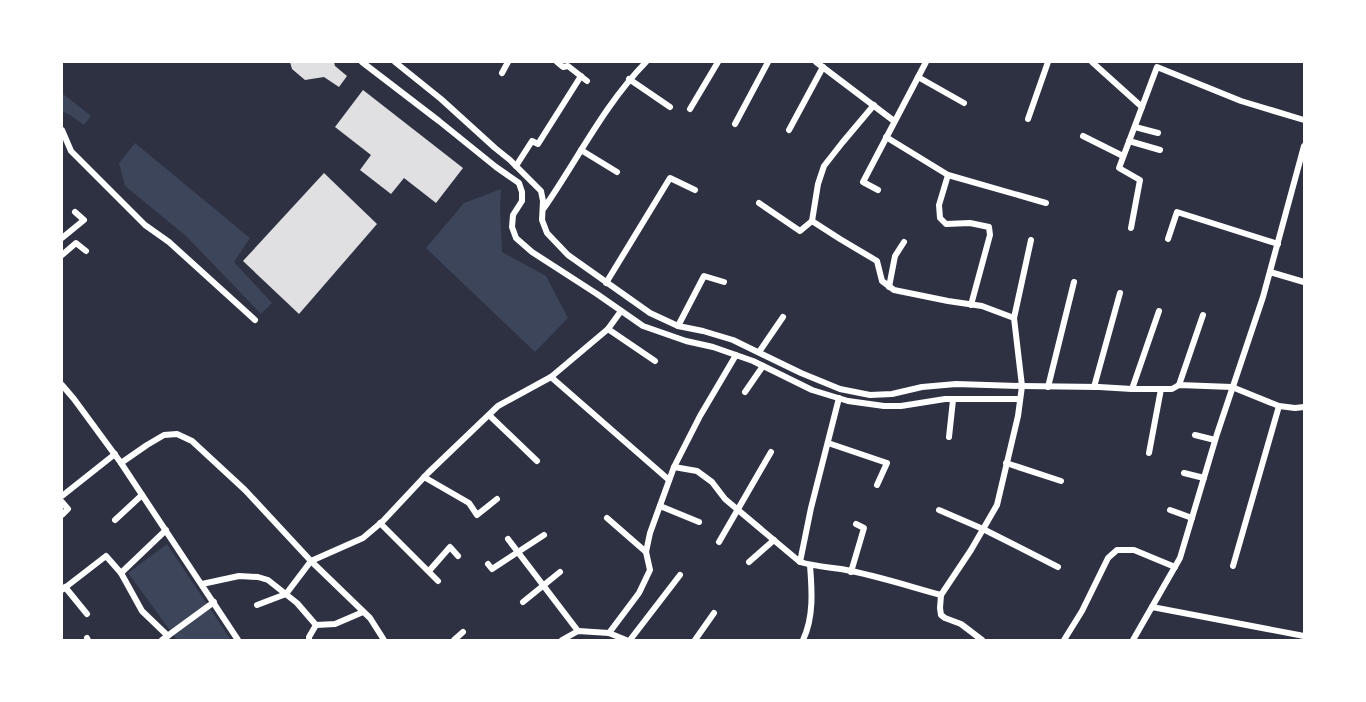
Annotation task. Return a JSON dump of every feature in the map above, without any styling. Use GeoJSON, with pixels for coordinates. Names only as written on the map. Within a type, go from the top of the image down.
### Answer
{"type":"FeatureCollection","features":[{"type":"Feature","properties":{"kind":"street"},"geometry":{"type":"LineString","coordinates":[[362,62],[519,183],[522,201],[513,215],[512,228],[516,238],[531,252],[643,326],[753,361],[812,390],[848,401],[901,406],[953,399],[1020,399]]}},
{"type":"Feature","properties":{"kind":"street"},"geometry":{"type":"LineString","coordinates":[[394,62],[441,99],[541,190],[544,208],[542,220],[547,233],[568,255],[606,283],[650,313],[678,326],[733,340],[840,389],[870,395],[956,384],[1132,389],[1172,389],[1179,385],[1232,387],[1279,406],[1305,407]]}},
{"type":"Feature","properties":{"kind":"street"},"geometry":{"type":"LineString","coordinates":[[502,73],[508,62]]}},
{"type":"Feature","properties":{"kind":"street"},"geometry":{"type":"LineString","coordinates":[[557,62],[563,67],[568,66],[587,81]]}},
{"type":"Feature","properties":{"kind":"street"},"geometry":{"type":"LineString","coordinates":[[544,208],[603,113],[646,62]]}},
{"type":"Feature","properties":{"kind":"street"},"geometry":{"type":"LineString","coordinates":[[690,109],[718,62]]}},
{"type":"Feature","properties":{"kind":"street"},"geometry":{"type":"LineString","coordinates":[[735,124],[768,62]]}},
{"type":"Feature","properties":{"kind":"street"},"geometry":{"type":"LineString","coordinates":[[816,62],[894,121]]}},
{"type":"Feature","properties":{"kind":"street"},"geometry":{"type":"LineString","coordinates":[[878,190],[863,182],[926,62]]}},
{"type":"Feature","properties":{"kind":"street"},"geometry":{"type":"LineString","coordinates":[[1028,119],[1048,62]]}},
{"type":"Feature","properties":{"kind":"street"},"geometry":{"type":"LineString","coordinates":[[1092,62],[1142,107]]}},
{"type":"Feature","properties":{"kind":"street"},"geometry":{"type":"LineString","coordinates":[[789,130],[823,67]]}},
{"type":"Feature","properties":{"kind":"street"},"geometry":{"type":"LineString","coordinates":[[1131,228],[1140,180],[1119,168],[1157,67],[1241,101],[1305,120]]}},
{"type":"Feature","properties":{"kind":"street"},"geometry":{"type":"LineString","coordinates":[[516,166],[532,141],[538,144],[581,76]]}},
{"type":"Feature","properties":{"kind":"street"},"geometry":{"type":"LineString","coordinates":[[918,77],[963,104]]}},
{"type":"Feature","properties":{"kind":"street"},"geometry":{"type":"LineString","coordinates":[[629,80],[670,107]]}},
{"type":"Feature","properties":{"kind":"street"},"geometry":{"type":"LineString","coordinates":[[759,203],[800,231],[812,221],[818,184],[824,166],[874,105]]}},
{"type":"Feature","properties":{"kind":"street"},"geometry":{"type":"LineString","coordinates":[[1135,127],[1158,133]]}},
{"type":"Feature","properties":{"kind":"street"},"geometry":{"type":"LineString","coordinates":[[62,130],[71,151],[145,225],[169,242],[255,320]]}},
{"type":"Feature","properties":{"kind":"street"},"geometry":{"type":"LineString","coordinates":[[1083,136],[1123,156]]}},
{"type":"Feature","properties":{"kind":"street"},"geometry":{"type":"LineString","coordinates":[[886,137],[948,175],[1046,202]]}},
{"type":"Feature","properties":{"kind":"street"},"geometry":{"type":"LineString","coordinates":[[1129,141],[1160,150]]}},
{"type":"Feature","properties":{"kind":"street"},"geometry":{"type":"LineString","coordinates":[[1133,640],[1180,558],[1215,440],[1263,297],[1305,146]]}},
{"type":"Feature","properties":{"kind":"street"},"geometry":{"type":"LineString","coordinates":[[581,150],[617,172]]}},
{"type":"Feature","properties":{"kind":"street"},"geometry":{"type":"LineString","coordinates":[[948,175],[939,205],[940,218],[946,224],[970,223],[989,227],[990,235],[971,304]]}},
{"type":"Feature","properties":{"kind":"street"},"geometry":{"type":"LineString","coordinates":[[606,283],[670,178],[695,190]]}},
{"type":"Feature","properties":{"kind":"street"},"geometry":{"type":"LineString","coordinates":[[62,238],[84,220],[75,212]]}},
{"type":"Feature","properties":{"kind":"street"},"geometry":{"type":"LineString","coordinates":[[1168,239],[1177,212],[1278,244]]}},
{"type":"Feature","properties":{"kind":"street"},"geometry":{"type":"LineString","coordinates":[[812,221],[877,261],[882,281],[894,290],[971,304],[1014,318]]}},
{"type":"Feature","properties":{"kind":"street"},"geometry":{"type":"LineString","coordinates":[[980,640],[960,624],[941,615],[941,595],[997,505],[1018,416],[1022,386],[1014,318],[1031,240]]}},
{"type":"Feature","properties":{"kind":"street"},"geometry":{"type":"LineString","coordinates":[[889,287],[895,256],[904,242]]}},
{"type":"Feature","properties":{"kind":"street"},"geometry":{"type":"LineString","coordinates":[[62,255],[76,243],[86,251]]}},
{"type":"Feature","properties":{"kind":"street"},"geometry":{"type":"LineString","coordinates":[[1270,272],[1305,282]]}},
{"type":"Feature","properties":{"kind":"street"},"geometry":{"type":"LineString","coordinates":[[678,326],[704,276],[724,282]]}},
{"type":"Feature","properties":{"kind":"street"},"geometry":{"type":"LineString","coordinates":[[1048,387],[1074,282]]}},
{"type":"Feature","properties":{"kind":"street"},"geometry":{"type":"LineString","coordinates":[[1094,387],[1120,293]]}},
{"type":"Feature","properties":{"kind":"street"},"geometry":{"type":"LineString","coordinates":[[257,605],[286,594],[311,561],[363,538],[498,406],[551,377],[608,329],[621,311]]}},
{"type":"Feature","properties":{"kind":"street"},"geometry":{"type":"LineString","coordinates":[[1132,389],[1159,311]]}},
{"type":"Feature","properties":{"kind":"street"},"geometry":{"type":"LineString","coordinates":[[1179,385],[1203,315]]}},
{"type":"Feature","properties":{"kind":"street"},"geometry":{"type":"LineString","coordinates":[[759,352],[783,317]]}},
{"type":"Feature","properties":{"kind":"street"},"geometry":{"type":"LineString","coordinates":[[608,329],[655,361]]}},
{"type":"Feature","properties":{"kind":"street"},"geometry":{"type":"LineString","coordinates":[[609,633],[639,593],[650,570],[646,552],[650,533],[674,467],[700,416],[736,356]]}},
{"type":"Feature","properties":{"kind":"street"},"geometry":{"type":"LineString","coordinates":[[745,392],[763,366]]}},
{"type":"Feature","properties":{"kind":"street"},"geometry":{"type":"LineString","coordinates":[[551,377],[669,480]]}},
{"type":"Feature","properties":{"kind":"street"},"geometry":{"type":"LineString","coordinates":[[62,387],[74,399],[115,454],[238,640]]}},
{"type":"Feature","properties":{"kind":"street"},"geometry":{"type":"LineString","coordinates":[[1149,453],[1161,389]]}},
{"type":"Feature","properties":{"kind":"street"},"geometry":{"type":"LineString","coordinates":[[800,562],[839,398]]}},
{"type":"Feature","properties":{"kind":"street"},"geometry":{"type":"LineString","coordinates":[[949,437],[953,399]]}},
{"type":"Feature","properties":{"kind":"street"},"geometry":{"type":"LineString","coordinates":[[1233,566],[1279,406]]}},
{"type":"Feature","properties":{"kind":"street"},"geometry":{"type":"LineString","coordinates":[[489,415],[537,461]]}},
{"type":"Feature","properties":{"kind":"street"},"geometry":{"type":"LineString","coordinates":[[121,464],[164,435],[177,434],[192,441],[245,490],[311,561],[369,618],[384,640]]}},
{"type":"Feature","properties":{"kind":"street"},"geometry":{"type":"LineString","coordinates":[[1195,435],[1215,440]]}},
{"type":"Feature","properties":{"kind":"street"},"geometry":{"type":"LineString","coordinates":[[828,443],[887,463],[877,485]]}},
{"type":"Feature","properties":{"kind":"street"},"geometry":{"type":"LineString","coordinates":[[719,542],[771,452]]}},
{"type":"Feature","properties":{"kind":"street"},"geometry":{"type":"LineString","coordinates":[[62,496],[115,454]]}},
{"type":"Feature","properties":{"kind":"street"},"geometry":{"type":"LineString","coordinates":[[1006,464],[1061,481]]}},
{"type":"Feature","properties":{"kind":"street"},"geometry":{"type":"LineString","coordinates":[[674,467],[697,471],[711,482],[725,499],[800,562],[810,566],[851,572],[941,595]]}},
{"type":"Feature","properties":{"kind":"street"},"geometry":{"type":"LineString","coordinates":[[1184,473],[1203,478]]}},
{"type":"Feature","properties":{"kind":"street"},"geometry":{"type":"LineString","coordinates":[[424,477],[469,503],[477,515],[497,499]]}},
{"type":"Feature","properties":{"kind":"street"},"geometry":{"type":"LineString","coordinates":[[115,520],[142,495]]}},
{"type":"Feature","properties":{"kind":"street"},"geometry":{"type":"LineString","coordinates":[[62,502],[68,509],[62,515]]}},
{"type":"Feature","properties":{"kind":"street"},"geometry":{"type":"LineString","coordinates":[[660,506],[699,522]]}},
{"type":"Feature","properties":{"kind":"street"},"geometry":{"type":"LineString","coordinates":[[939,510],[983,529],[1058,567]]}},
{"type":"Feature","properties":{"kind":"street"},"geometry":{"type":"LineString","coordinates":[[1170,510],[1192,518]]}},
{"type":"Feature","properties":{"kind":"street"},"geometry":{"type":"LineString","coordinates":[[607,518],[646,552]]}},
{"type":"Feature","properties":{"kind":"street"},"geometry":{"type":"LineString","coordinates":[[380,523],[438,580]]}},
{"type":"Feature","properties":{"kind":"street"},"geometry":{"type":"LineString","coordinates":[[851,572],[864,528],[856,524]]}},
{"type":"Feature","properties":{"kind":"street"},"geometry":{"type":"LineString","coordinates":[[121,573],[166,530]]}},
{"type":"Feature","properties":{"kind":"street"},"geometry":{"type":"LineString","coordinates":[[488,564],[492,568],[544,535]]}},
{"type":"Feature","properties":{"kind":"street"},"geometry":{"type":"LineString","coordinates":[[508,539],[578,631]]}},
{"type":"Feature","properties":{"kind":"street"},"geometry":{"type":"LineString","coordinates":[[749,562],[774,540]]}},
{"type":"Feature","properties":{"kind":"street"},"geometry":{"type":"LineString","coordinates":[[429,571],[450,547],[458,556]]}},
{"type":"Feature","properties":{"kind":"street"},"geometry":{"type":"LineString","coordinates":[[1064,640],[1082,611],[1108,558],[1117,550],[1134,550],[1175,567]]}},
{"type":"Feature","properties":{"kind":"street"},"geometry":{"type":"LineString","coordinates":[[87,615],[63,588],[106,556],[121,573],[142,611],[168,636]]}},
{"type":"Feature","properties":{"kind":"street"},"geometry":{"type":"LineString","coordinates":[[803,640],[809,629],[812,592],[810,566]]}},
{"type":"Feature","properties":{"kind":"street"},"geometry":{"type":"LineString","coordinates":[[523,602],[560,572]]}},
{"type":"Feature","properties":{"kind":"street"},"geometry":{"type":"LineString","coordinates":[[562,640],[578,631],[609,633],[628,640],[680,575]]}},
{"type":"Feature","properties":{"kind":"street"},"geometry":{"type":"LineString","coordinates":[[202,584],[239,576],[268,580],[297,603],[316,625]]}},
{"type":"Feature","properties":{"kind":"street"},"geometry":{"type":"LineString","coordinates":[[162,640],[214,602]]}},
{"type":"Feature","properties":{"kind":"street"},"geometry":{"type":"LineString","coordinates":[[1152,607],[1305,636]]}},
{"type":"Feature","properties":{"kind":"street"},"geometry":{"type":"LineString","coordinates":[[316,625],[335,624],[363,612]]}},
{"type":"Feature","properties":{"kind":"street"},"geometry":{"type":"LineString","coordinates":[[695,640],[714,613]]}},
{"type":"Feature","properties":{"kind":"street"},"geometry":{"type":"LineString","coordinates":[[309,640],[316,625]]}},
{"type":"Feature","properties":{"kind":"street"},"geometry":{"type":"LineString","coordinates":[[454,640],[463,632]]}},
{"type":"Feature","properties":{"kind":"shaded area"},"geometry":{"type":"Polygon","coordinates":[[[62,93],[91,116],[84,125],[62,111],[62,93]]]}},
{"type":"Feature","properties":{"kind":"shaded area"},"geometry":{"type":"Polygon","coordinates":[[[135,143],[250,238],[234,262],[272,303],[261,314],[186,236],[125,186],[119,163],[135,143]]]}},
{"type":"Feature","properties":{"kind":"shaded area"},"geometry":{"type":"Polygon","coordinates":[[[501,189],[502,252],[546,276],[568,318],[535,352],[426,248],[464,203],[501,189]]]}},
{"type":"Feature","properties":{"kind":"shaded area"},"geometry":{"type":"Polygon","coordinates":[[[167,544],[231,640],[177,640],[128,573],[167,544]]]}},
{"type":"Feature","properties":{"kind":"building"},"geometry":{"type":"Polygon","coordinates":[[[290,62],[334,62],[335,66],[347,76],[339,87],[324,77],[305,80],[292,69],[290,62]]]}},
{"type":"Feature","properties":{"kind":"building"},"geometry":{"type":"Polygon","coordinates":[[[363,90],[463,168],[436,203],[404,178],[391,194],[360,170],[371,155],[335,127],[363,90]]]}},
{"type":"Feature","properties":{"kind":"building"},"geometry":{"type":"Polygon","coordinates":[[[324,173],[377,224],[299,314],[243,261],[324,173]]]}}]}
